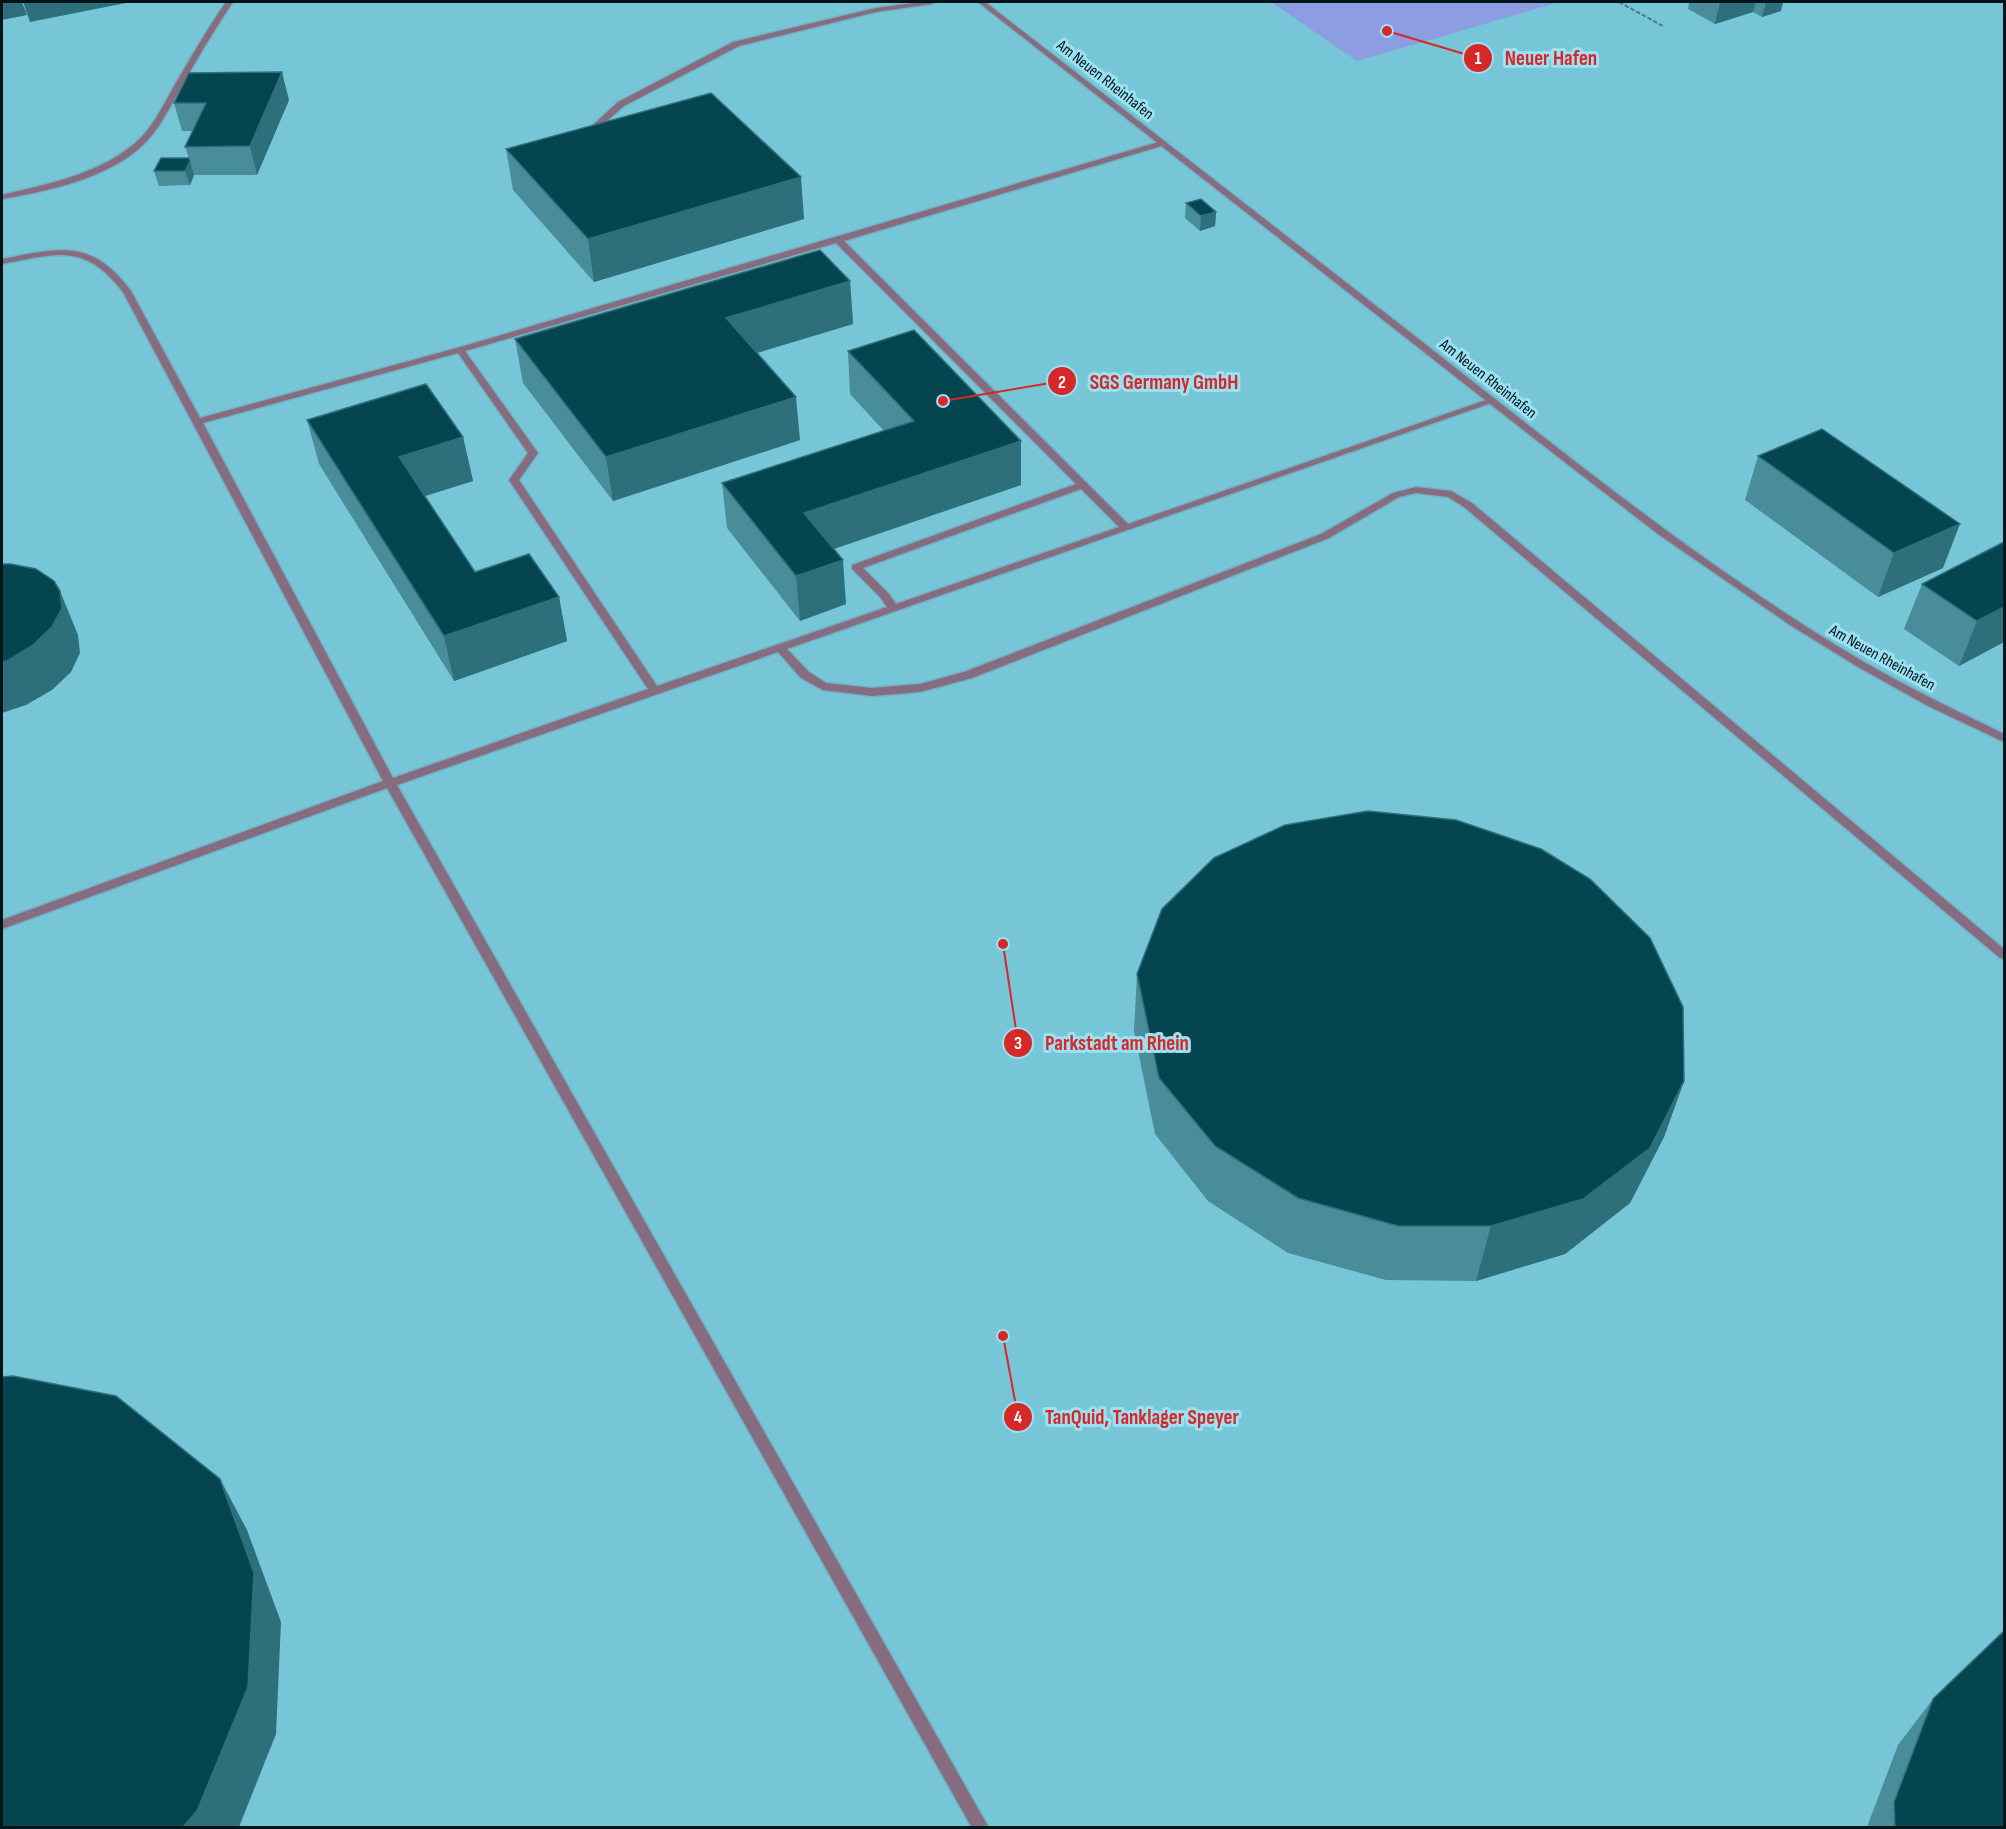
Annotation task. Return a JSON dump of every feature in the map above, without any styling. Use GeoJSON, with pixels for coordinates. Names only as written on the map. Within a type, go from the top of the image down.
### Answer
{"type":"FeatureCollection","features":[{"type":"Feature","properties":{"kind":"street"},"geometry":{"type":"LineString","coordinates":[[2,197],[84,175],[111,163],[137,146],[158,122],[206,37],[229,2]]}},
{"type":"Feature","properties":{"kind":"street"},"geometry":{"type":"LineString","coordinates":[[584,136],[621,104],[736,44],[876,10],[932,2]]}},
{"type":"Feature","properties":{"kind":"street","name":"Am Neuen Rheinhafen"},"geometry":{"type":"LineString","coordinates":[[981,2],[1560,454],[1735,585],[1843,656],[1968,722],[2004,738]]}},
{"type":"Feature","properties":{"kind":"street"},"geometry":{"type":"LineString","coordinates":[[197,422],[460,350],[1162,143]]}},
{"type":"Feature","properties":{"kind":"street"},"geometry":{"type":"LineString","coordinates":[[838,240],[1126,528]]}},
{"type":"Feature","properties":{"kind":"street"},"geometry":{"type":"LineString","coordinates":[[2,261],[62,253],[84,254],[98,260],[115,273],[127,291],[390,783],[981,1827]]}},
{"type":"Feature","properties":{"kind":"street"},"geometry":{"type":"LineString","coordinates":[[460,350],[533,453],[514,480],[655,691]]}},
{"type":"Feature","properties":{"kind":"street"},"geometry":{"type":"LineString","coordinates":[[2,924],[390,783],[1492,401]]}},
{"type":"Feature","properties":{"kind":"street"},"geometry":{"type":"LineString","coordinates":[[893,608],[884,595],[856,567],[1083,485]]}},
{"type":"Feature","properties":{"kind":"street"},"geometry":{"type":"LineString","coordinates":[[780,648],[805,675],[823,686],[872,692],[920,688],[968,675],[1324,536],[1396,495],[1416,490],[1451,494],[1468,505],[2004,955]]}},
{"type":"Feature","properties":{"kind":"path"},"geometry":{"type":"LineString","coordinates":[[1619,2],[1663,26]]}},
{"type":"Feature","properties":{"kind":"shaded area"},"geometry":{"type":"Polygon","coordinates":[[[2,2],[1271,2],[1358,60],[1560,2],[2004,2],[2004,1827],[2,1828],[2,2]]]}},
{"type":"Feature","properties":{"kind":"shaded area"},"geometry":{"type":"Polygon","coordinates":[[[1271,2],[1560,2],[1357,61],[1271,2]]]}},
{"type":"Feature","properties":{"kind":"building"},"geometry":{"type":"Polygon","coordinates":[[[282,72],[250,146],[185,147],[206,103],[174,103],[189,73],[282,72]]]}},
{"type":"Feature","properties":{"kind":"building"},"geometry":{"type":"Polygon","coordinates":[[[711,93],[801,177],[588,239],[506,149],[711,93]]]}},
{"type":"Feature","properties":{"kind":"building"},"geometry":{"type":"Polygon","coordinates":[[[161,158],[189,158],[190,161],[185,171],[154,171],[161,158]]]}},
{"type":"Feature","properties":{"kind":"building"},"geometry":{"type":"Polygon","coordinates":[[[1201,199],[1216,212],[1201,216],[1186,203],[1201,199]]]}},
{"type":"Feature","properties":{"kind":"building"},"geometry":{"type":"Polygon","coordinates":[[[820,250],[850,281],[726,318],[796,397],[606,457],[515,339],[820,250]]]}},
{"type":"Feature","properties":{"kind":"building"},"geometry":{"type":"Polygon","coordinates":[[[914,330],[1021,441],[804,513],[843,560],[796,576],[722,483],[914,421],[848,351],[914,330]]]}},
{"type":"Feature","properties":{"kind":"building"},"geometry":{"type":"Polygon","coordinates":[[[426,384],[463,437],[399,457],[475,572],[529,554],[559,597],[444,636],[307,420],[426,384]]]}},
{"type":"Feature","properties":{"kind":"building"},"geometry":{"type":"Polygon","coordinates":[[[1822,429],[1960,524],[1894,553],[1758,456],[1822,429]]]}},
{"type":"Feature","properties":{"kind":"building"},"geometry":{"type":"Polygon","coordinates":[[[2004,542],[2004,607],[1977,621],[1922,584],[2004,542]]]}},
{"type":"Feature","properties":{"kind":"building"},"geometry":{"type":"Polygon","coordinates":[[[2,564],[36,569],[54,581],[60,591],[62,608],[52,627],[33,645],[2,662],[2,564]]]}},
{"type":"Feature","properties":{"kind":"building"},"geometry":{"type":"Polygon","coordinates":[[[1368,811],[1456,820],[1541,849],[1590,879],[1650,938],[1683,1007],[1684,1081],[1650,1148],[1583,1199],[1491,1226],[1398,1226],[1298,1198],[1215,1146],[1159,1078],[1137,974],[1162,909],[1214,858],[1285,825],[1368,811]]]}},
{"type":"Feature","properties":{"kind":"building"},"geometry":{"type":"Polygon","coordinates":[[[13,1376],[116,1396],[220,1479],[254,1573],[248,1687],[197,1811],[183,1827],[2,1827],[2,1377],[13,1376]]]}},
{"type":"Feature","properties":{"kind":"building"},"geometry":{"type":"Polygon","coordinates":[[[2004,1631],[2004,1827],[1895,1827],[1894,1802],[1933,1699],[2004,1631]]]}},
{"type":"Feature","properties":{"kind":"place","name":"Neuer Hafen"},"geometry":{"type":"Point","coordinates":[1387,31]}},
{"type":"Feature","properties":{"kind":"place","name":"SGS Germany GmbH"},"geometry":{"type":"Point","coordinates":[943,401]}},
{"type":"Feature","properties":{"kind":"place","name":"Parkstadt am Rhein"},"geometry":{"type":"Point","coordinates":[1003,944]}},
{"type":"Feature","properties":{"kind":"place","name":"TanQuid, Tanklager Speyer"},"geometry":{"type":"Point","coordinates":[1003,1336]}}]}
